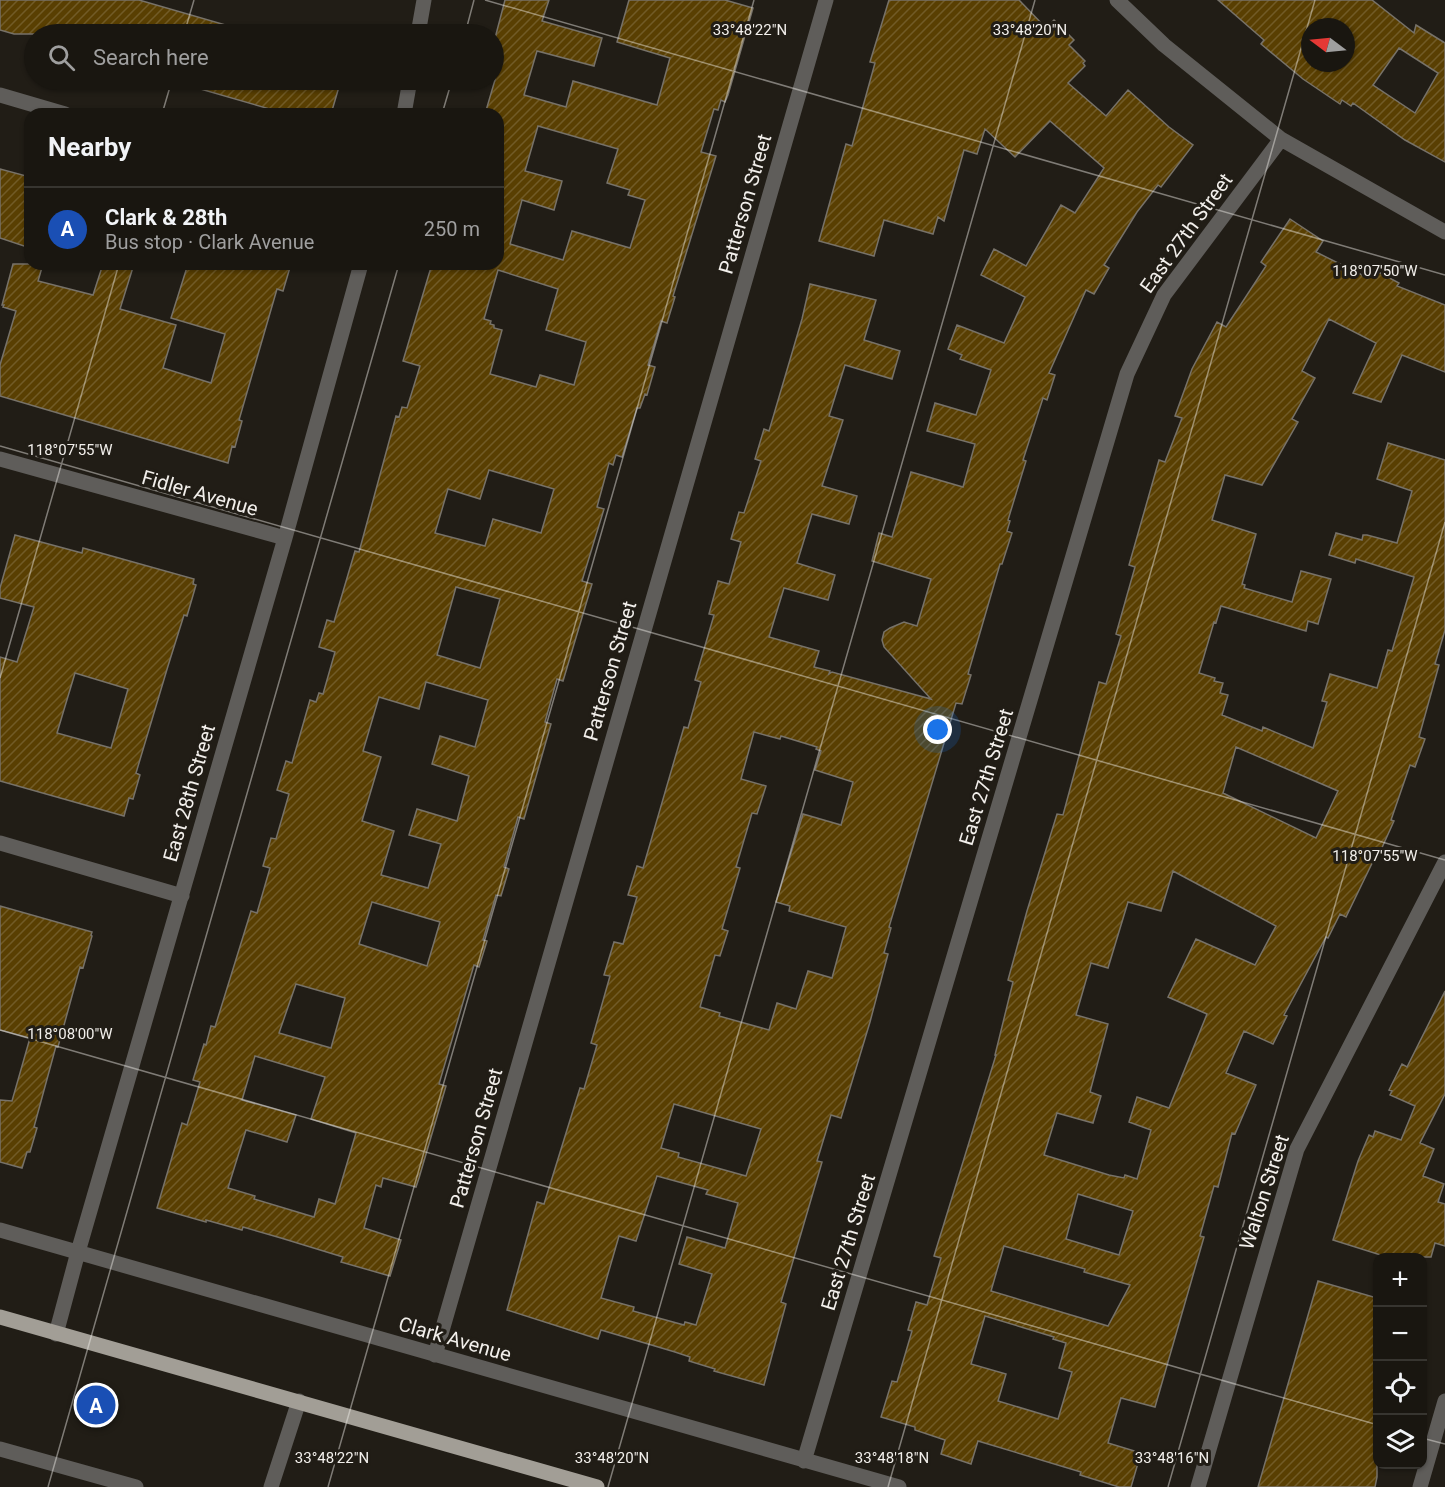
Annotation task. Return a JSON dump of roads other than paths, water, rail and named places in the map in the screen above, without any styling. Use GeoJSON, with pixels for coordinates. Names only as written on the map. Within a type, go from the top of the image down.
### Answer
{"type":"FeatureCollection","features":[{"type":"Feature","properties":{"kind":"main road"},"geometry":{"type":"LineString","coordinates":[[0,1317],[597,1487]]}},
{"type":"Feature","properties":{"kind":"street"},"geometry":{"type":"LineString","coordinates":[[420,24],[424,0]]}},
{"type":"Feature","properties":{"kind":"street","name":"Patterson Street"},"geometry":{"type":"LineString","coordinates":[[435,1354],[826,0]]}},
{"type":"Feature","properties":{"kind":"street"},"geometry":{"type":"LineString","coordinates":[[1117,0],[1164,45],[1281,139],[1445,232]]}},
{"type":"Feature","properties":{"kind":"street"},"geometry":{"type":"LineString","coordinates":[[405,108],[408,90]]}},
{"type":"Feature","properties":{"kind":"street"},"geometry":{"type":"LineString","coordinates":[[0,95],[44,108]]}},
{"type":"Feature","properties":{"kind":"street","name":"East 27th Street"},"geometry":{"type":"LineString","coordinates":[[804,1461],[1127,374],[1164,295],[1281,139]]}},
{"type":"Feature","properties":{"kind":"street","name":"East 28th Street"},"geometry":{"type":"LineString","coordinates":[[56,1334],[285,538],[359,270]]}},
{"type":"Feature","properties":{"kind":"street","name":"Fidler Avenue"},"geometry":{"type":"LineString","coordinates":[[0,459],[285,538]]}},
{"type":"Feature","properties":{"kind":"street"},"geometry":{"type":"LineString","coordinates":[[0,843],[182,896]]}},
{"type":"Feature","properties":{"kind":"street","name":"Walton Street"},"geometry":{"type":"LineString","coordinates":[[1198,1487],[1297,1149],[1445,862]]}},
{"type":"Feature","properties":{"kind":"street","name":"Clark Avenue"},"geometry":{"type":"LineString","coordinates":[[0,1230],[899,1487]]}},
{"type":"Feature","properties":{"kind":"street"},"geometry":{"type":"LineString","coordinates":[[271,1487],[299,1401]]}},
{"type":"Feature","properties":{"kind":"street"},"geometry":{"type":"LineString","coordinates":[[1420,1487],[1445,1401]]}},
{"type":"Feature","properties":{"kind":"street"},"geometry":{"type":"LineString","coordinates":[[0,1449],[136,1487]]}},
{"type":"Feature","properties":{"kind":"place","name":"Clark & 28th"},"geometry":{"type":"Point","coordinates":[96,1405]}}]}
